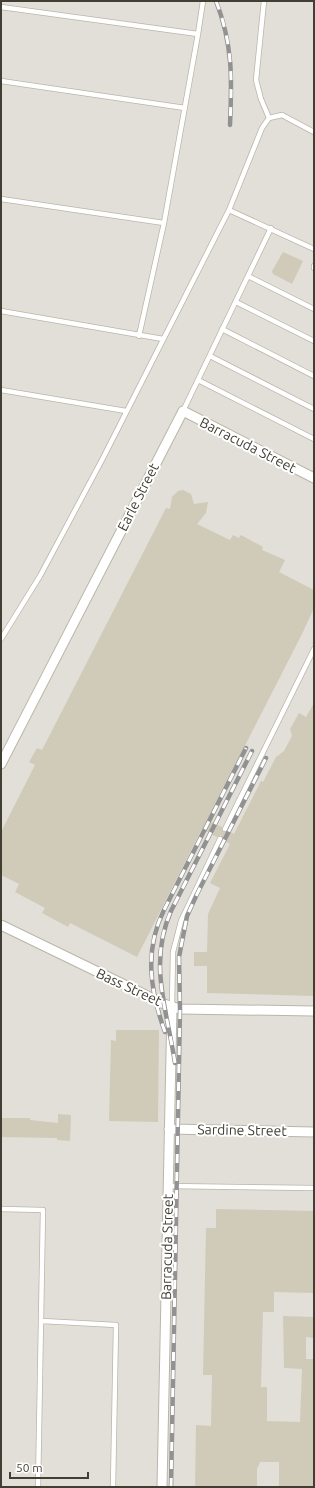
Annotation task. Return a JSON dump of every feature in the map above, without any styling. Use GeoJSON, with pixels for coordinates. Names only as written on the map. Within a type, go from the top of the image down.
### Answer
{"type":"FeatureCollection","features":[{"type":"Feature","properties":{"kind":"street","name":"Barracuda Street"},"geometry":{"type":"LineString","coordinates":[[183,411],[314,478]]}},
{"type":"Feature","properties":{"kind":"street","name":"Earle Street"},"geometry":{"type":"LineString","coordinates":[[1,764],[183,411]]}},
{"type":"Feature","properties":{"kind":"street","name":"Bass Street"},"geometry":{"type":"LineString","coordinates":[[1,925],[155,1001],[172,1006],[200,1009],[314,1010]]}},
{"type":"Feature","properties":{"kind":"street","name":"Barracuda Street"},"geometry":{"type":"LineString","coordinates":[[162,1487],[172,1006]]}},
{"type":"Feature","properties":{"kind":"street","name":"Sardine Street"},"geometry":{"type":"LineString","coordinates":[[169,1129],[314,1132]]}},
{"type":"Feature","properties":{"kind":"lane"},"geometry":{"type":"LineString","coordinates":[[139,336],[164,223],[203,1]]}},
{"type":"Feature","properties":{"kind":"lane"},"geometry":{"type":"LineString","coordinates":[[264,1],[256,80],[261,99],[269,118]]}},
{"type":"Feature","properties":{"kind":"lane"},"geometry":{"type":"LineString","coordinates":[[1,7],[198,34]]}},
{"type":"Feature","properties":{"kind":"lane"},"geometry":{"type":"LineString","coordinates":[[1,81],[185,108]]}},
{"type":"Feature","properties":{"kind":"lane"},"geometry":{"type":"LineString","coordinates":[[1,639],[40,576],[126,412],[229,210],[262,128],[269,118],[282,115],[314,132]]}},
{"type":"Feature","properties":{"kind":"lane"},"geometry":{"type":"LineString","coordinates":[[1,199],[164,223]]}},
{"type":"Feature","properties":{"kind":"lane"},"geometry":{"type":"LineString","coordinates":[[229,210],[314,249]]}},
{"type":"Feature","properties":{"kind":"lane","name":"Earle Street"},"geometry":{"type":"LineString","coordinates":[[183,411],[271,228]]}},
{"type":"Feature","properties":{"kind":"lane"},"geometry":{"type":"LineString","coordinates":[[248,276],[314,309]]}},
{"type":"Feature","properties":{"kind":"lane"},"geometry":{"type":"LineString","coordinates":[[236,302],[314,341]]}},
{"type":"Feature","properties":{"kind":"lane"},"geometry":{"type":"LineString","coordinates":[[1,311],[163,339]]}},
{"type":"Feature","properties":{"kind":"lane"},"geometry":{"type":"LineString","coordinates":[[222,329],[314,376]]}},
{"type":"Feature","properties":{"kind":"lane"},"geometry":{"type":"LineString","coordinates":[[210,356],[314,409]]}},
{"type":"Feature","properties":{"kind":"lane"},"geometry":{"type":"LineString","coordinates":[[198,380],[314,439]]}},
{"type":"Feature","properties":{"kind":"lane"},"geometry":{"type":"LineString","coordinates":[[1,390],[126,412]]}},
{"type":"Feature","properties":{"kind":"lane"},"geometry":{"type":"LineString","coordinates":[[225,829],[314,649]]}},
{"type":"Feature","properties":{"kind":"lane"},"geometry":{"type":"LineString","coordinates":[[172,1006],[173,952],[181,921],[220,839]]}},
{"type":"Feature","properties":{"kind":"lane"},"geometry":{"type":"LineString","coordinates":[[168,1186],[314,1188]]}},
{"type":"Feature","properties":{"kind":"lane"},"geometry":{"type":"LineString","coordinates":[[1,1209],[43,1210],[38,1487]]}},
{"type":"Feature","properties":{"kind":"lane"},"geometry":{"type":"LineString","coordinates":[[42,1321],[116,1325],[113,1487]]}},
{"type":"Feature","properties":{"kind":"shaded area"},"geometry":{"type":"Polygon","coordinates":[[[1,1],[314,1],[314,1487],[1,1487],[1,1]]]}},
{"type":"Feature","properties":{"kind":"building"},"geometry":{"type":"Polygon","coordinates":[[[283,252],[303,261],[292,284],[273,274],[272,271],[283,252]]]}},
{"type":"Feature","properties":{"kind":"building"},"geometry":{"type":"Polygon","coordinates":[[[183,490],[191,494],[194,504],[208,502],[206,513],[197,524],[230,540],[233,535],[239,538],[241,535],[263,547],[262,550],[285,560],[279,572],[314,590],[314,608],[302,634],[207,820],[222,827],[223,832],[228,831],[234,834],[261,781],[263,782],[276,757],[284,751],[292,736],[290,729],[299,713],[306,717],[314,703],[314,996],[207,993],[207,966],[194,966],[194,952],[207,952],[208,914],[220,888],[210,883],[230,844],[223,840],[221,835],[217,837],[202,829],[137,957],[70,923],[68,927],[42,913],[45,908],[15,892],[19,884],[1,875],[1,832],[35,765],[29,762],[37,748],[42,750],[166,508],[170,509],[172,497],[178,491],[183,490]]]}},
{"type":"Feature","properties":{"kind":"building"},"geometry":{"type":"Polygon","coordinates":[[[116,1030],[159,1030],[158,1122],[109,1121],[111,1040],[116,1041],[116,1030]]]}},
{"type":"Feature","properties":{"kind":"building"},"geometry":{"type":"Polygon","coordinates":[[[58,1114],[71,1115],[70,1141],[57,1140],[57,1138],[1,1137],[1,1118],[30,1118],[30,1120],[58,1123],[58,1114]]]}},
{"type":"Feature","properties":{"kind":"building"},"geometry":{"type":"Polygon","coordinates":[[[216,1209],[314,1211],[314,1293],[274,1292],[274,1312],[263,1312],[261,1387],[267,1387],[267,1421],[300,1422],[302,1369],[284,1368],[283,1316],[314,1317],[314,1338],[306,1337],[306,1359],[314,1359],[314,1487],[279,1487],[279,1462],[260,1462],[257,1469],[257,1487],[195,1487],[196,1425],[211,1426],[212,1375],[203,1375],[206,1228],[216,1228],[216,1209]]]}},
{"type":"Feature","properties":{"kind":"railway"},"geometry":{"type":"LineString","coordinates":[[216,1],[226,32],[230,62],[230,125]]}},
{"type":"Feature","properties":{"kind":"railway"},"geometry":{"type":"LineString","coordinates":[[165,1032],[156,1001],[151,971],[154,940],[158,925],[164,910],[246,748]]}},
{"type":"Feature","properties":{"kind":"railway"},"geometry":{"type":"LineString","coordinates":[[175,1063],[161,987],[160,968],[164,930],[171,911],[252,751]]}},
{"type":"Feature","properties":{"kind":"railway"},"geometry":{"type":"LineString","coordinates":[[171,1487],[180,1009],[179,957],[187,916],[266,758]]}}]}
